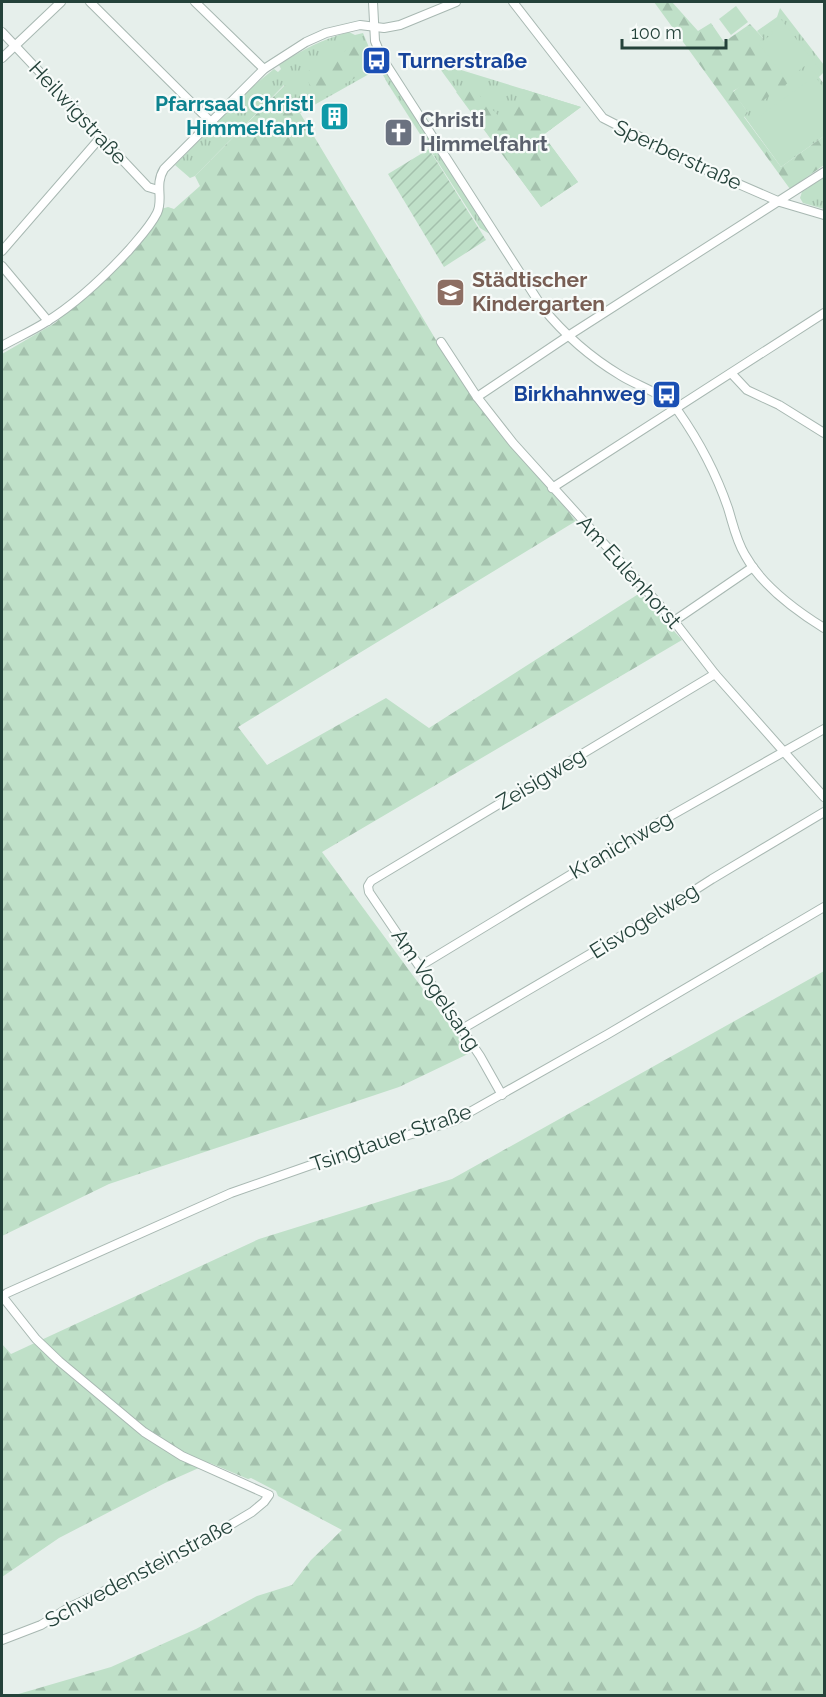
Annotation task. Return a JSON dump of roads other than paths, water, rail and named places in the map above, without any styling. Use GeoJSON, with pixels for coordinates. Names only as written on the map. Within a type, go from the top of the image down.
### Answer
{"type":"FeatureCollection","features":[{"type":"Feature","properties":{"kind":"street"},"geometry":{"type":"LineString","coordinates":[[2,58],[61,2]]}},
{"type":"Feature","properties":{"kind":"street"},"geometry":{"type":"LineString","coordinates":[[90,2],[211,122]]}},
{"type":"Feature","properties":{"kind":"street"},"geometry":{"type":"LineString","coordinates":[[195,2],[264,69]]}},
{"type":"Feature","properties":{"kind":"street"},"geometry":{"type":"LineString","coordinates":[[373,2],[375,41],[382,58],[542,307],[588,354],[676,408],[710,463],[728,508],[734,533],[753,567],[779,595],[825,628]]}},
{"type":"Feature","properties":{"kind":"street"},"geometry":{"type":"LineString","coordinates":[[2,346],[48,321],[99,280],[145,231],[159,209],[159,180],[164,169],[264,69],[306,42],[326,33],[360,25],[384,28],[400,25],[456,2]]}},
{"type":"Feature","properties":{"kind":"street","name":"Sperberstraße"},"geometry":{"type":"LineString","coordinates":[[513,2],[603,118],[695,165],[780,202],[825,215]]}},
{"type":"Feature","properties":{"kind":"street","name":"Heilwigstraße"},"geometry":{"type":"LineString","coordinates":[[2,32],[148,187],[158,190]]}},
{"type":"Feature","properties":{"kind":"street"},"geometry":{"type":"LineString","coordinates":[[2,251],[100,138]]}},
{"type":"Feature","properties":{"kind":"street"},"geometry":{"type":"LineString","coordinates":[[477,397],[568,336],[825,172]]}},
{"type":"Feature","properties":{"kind":"street"},"geometry":{"type":"LineString","coordinates":[[2,266],[48,321]]}},
{"type":"Feature","properties":{"kind":"street"},"geometry":{"type":"LineString","coordinates":[[552,488],[825,313]]}},
{"type":"Feature","properties":{"kind":"street","name":"Am Eulenhorst"},"geometry":{"type":"LineString","coordinates":[[441,342],[477,397],[513,443],[674,621],[716,674],[825,796]]}},
{"type":"Feature","properties":{"kind":"street"},"geometry":{"type":"LineString","coordinates":[[732,374],[747,390],[779,405],[825,433]]}},
{"type":"Feature","properties":{"kind":"street"},"geometry":{"type":"LineString","coordinates":[[674,621],[753,567]]}},
{"type":"Feature","properties":{"kind":"street","name":"Zeisigweg"},"geometry":{"type":"LineString","coordinates":[[368,886],[371,881],[716,674]]}},
{"type":"Feature","properties":{"kind":"street","name":"Kranichweg"},"geometry":{"type":"LineString","coordinates":[[420,966],[628,840],[825,729]]}},
{"type":"Feature","properties":{"kind":"street","name":"Eisvogelweg"},"geometry":{"type":"LineString","coordinates":[[462,1029],[648,920],[721,873],[825,812]]}},
{"type":"Feature","properties":{"kind":"street","name":"Am Vogelsang"},"geometry":{"type":"LineString","coordinates":[[368,886],[369,892],[480,1056],[502,1095]]}},
{"type":"Feature","properties":{"kind":"street","name":"Tsingtauer Straße"},"geometry":{"type":"LineString","coordinates":[[2,1296],[231,1193],[311,1165],[454,1121],[825,908]]}},
{"type":"Feature","properties":{"kind":"street","name":"Schwedensteinstraße"},"geometry":{"type":"LineString","coordinates":[[2,1296],[36,1339],[58,1361],[144,1432],[182,1456],[269,1495],[252,1512],[180,1555],[70,1607],[42,1625],[2,1640]]}},
{"type":"Feature","properties":{"kind":"place","name":"Turnerstraße"},"geometry":{"type":"Point","coordinates":[377,61]}},
{"type":"Feature","properties":{"kind":"place","name":"Pfarrsaal Christi Himmelfahrt"},"geometry":{"type":"Point","coordinates":[335,116]}},
{"type":"Feature","properties":{"kind":"place","name":"Christi Himmelfahrt"},"geometry":{"type":"Point","coordinates":[399,132]}},
{"type":"Feature","properties":{"kind":"place","name":"Städtischer Kindergarten"},"geometry":{"type":"Point","coordinates":[451,292]}},
{"type":"Feature","properties":{"kind":"place","name":"Birkhahnweg"},"geometry":{"type":"Point","coordinates":[667,394]}}]}
